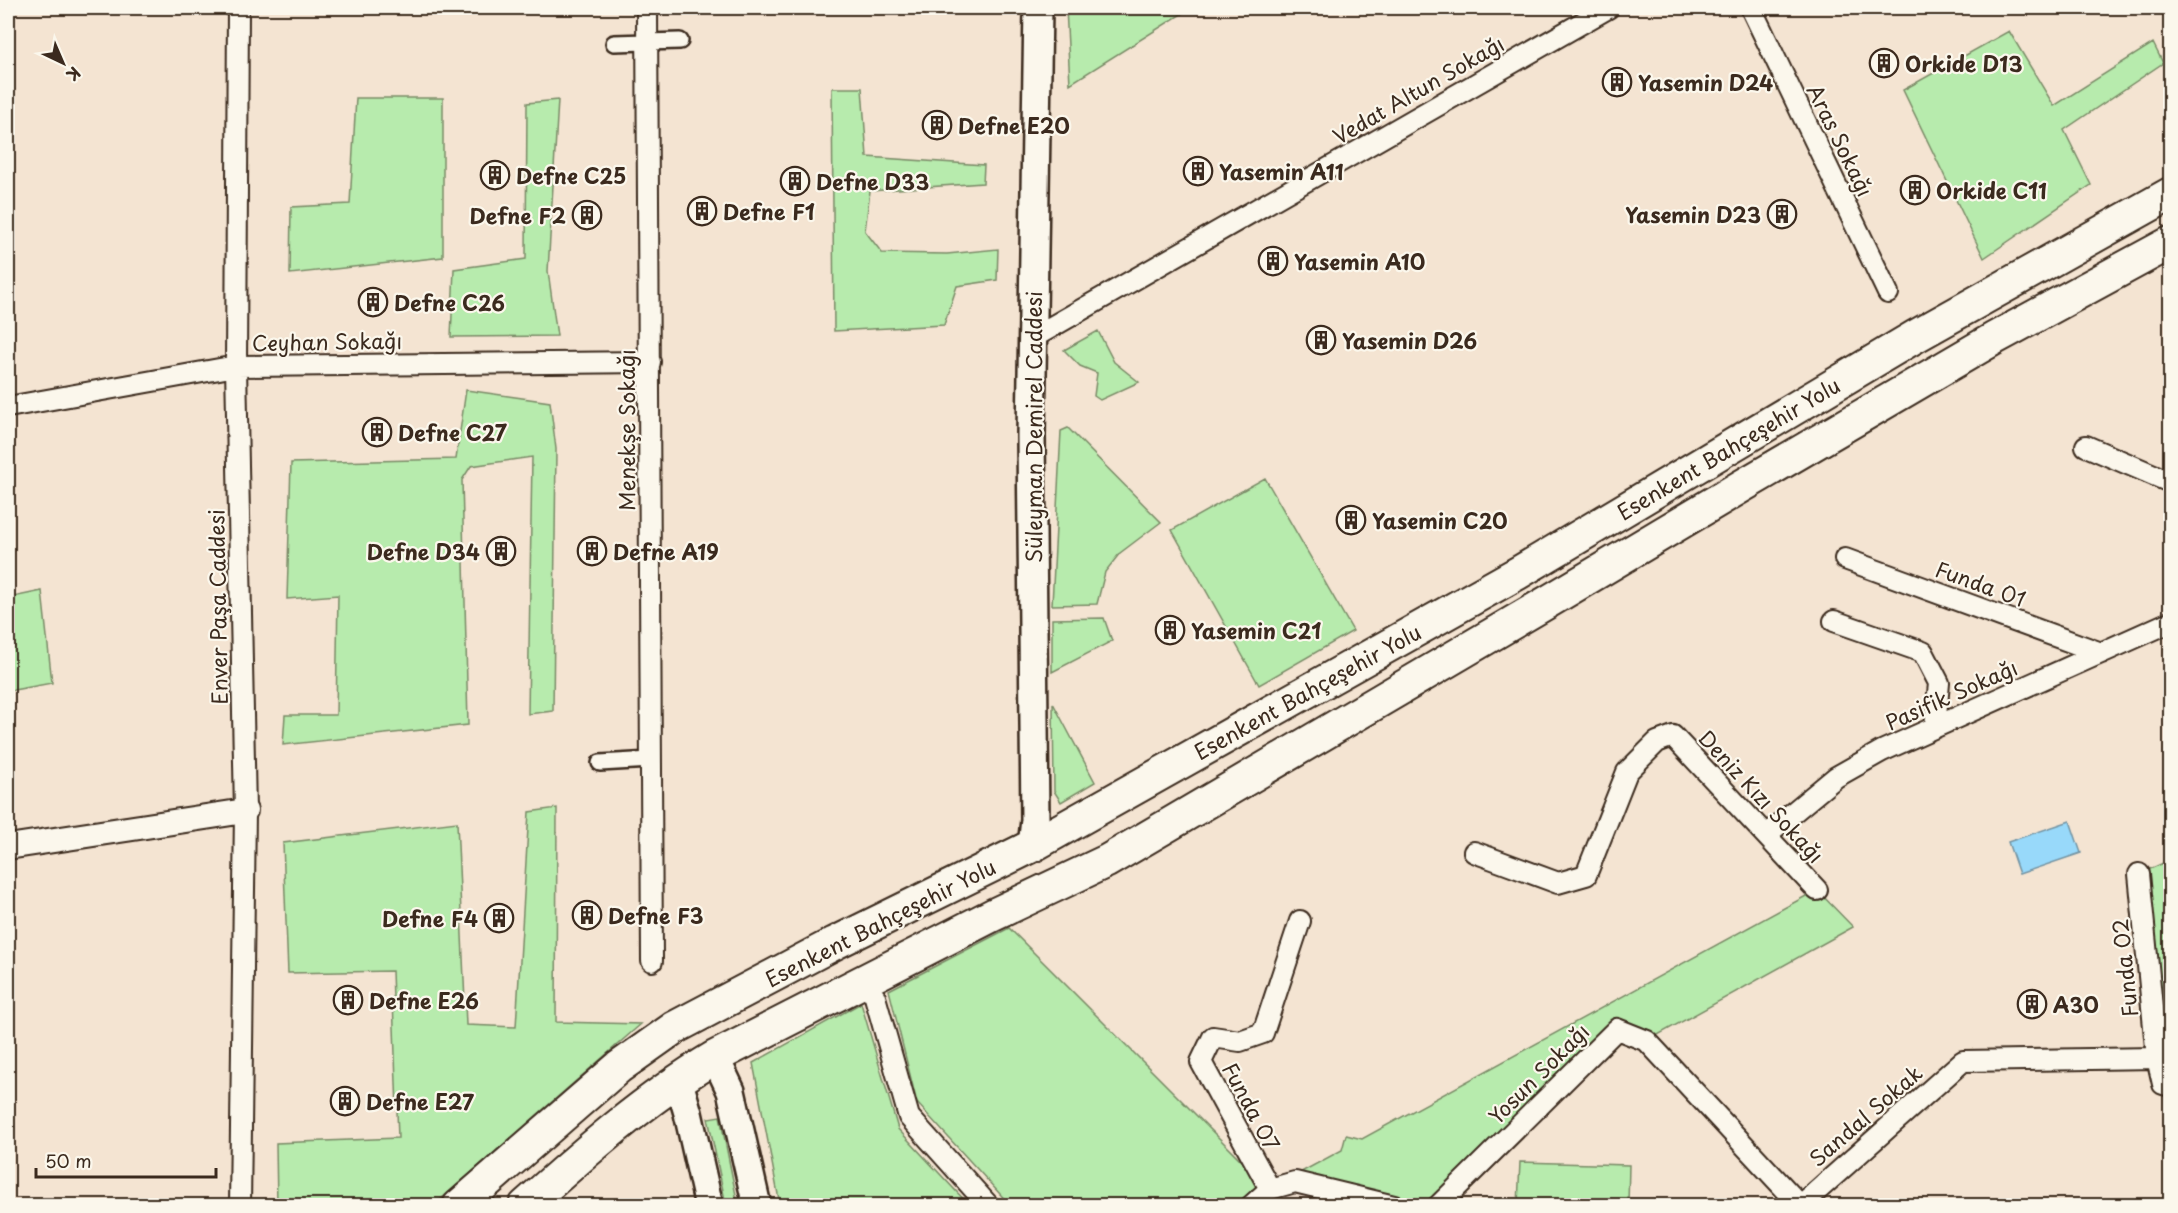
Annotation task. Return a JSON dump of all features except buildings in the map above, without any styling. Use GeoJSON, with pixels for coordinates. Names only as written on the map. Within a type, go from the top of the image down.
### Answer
{"type":"FeatureCollection","features":[{"type":"Feature","properties":{"kind":"main road","name":"Süleyman Demirel Caddesi"},"geometry":{"type":"LineString","coordinates":[[1032,846],[1035,820],[1031,447],[1038,8]]}},
{"type":"Feature","properties":{"kind":"main road","name":"Esenkent Bahçeşehir Yolu"},"geometry":{"type":"LineString","coordinates":[[459,1206],[619,1066],[674,1028],[835,943],[1032,846],[1508,579],[1916,336],[2170,194]]}},
{"type":"Feature","properties":{"kind":"main road","name":"Esenkent Bahçeşehir Yolu"},"geometry":{"type":"LineString","coordinates":[[525,1206],[617,1125],[678,1079],[715,1057],[1128,849],[1975,350],[2170,243]]}},
{"type":"Feature","properties":{"kind":"main road"},"geometry":{"type":"LineString","coordinates":[[1032,846],[1050,863],[1089,870]]}},
{"type":"Feature","properties":{"kind":"main road"},"geometry":{"type":"LineString","coordinates":[[1008,908],[1023,884],[1032,846]]}},
{"type":"Feature","properties":{"kind":"main road"},"geometry":{"type":"LineString","coordinates":[[709,1206],[678,1079],[673,1049],[674,1028],[701,1044],[715,1057],[731,1091],[757,1206]]}},
{"type":"Feature","properties":{"kind":"street","name":"Enver Paşa Caddesi"},"geometry":{"type":"LineString","coordinates":[[238,8],[236,366],[245,811],[240,1206]]}},
{"type":"Feature","properties":{"kind":"street","name":"Menekşe Sokağı"},"geometry":{"type":"LineString","coordinates":[[647,8],[652,961]]}},
{"type":"Feature","properties":{"kind":"street","name":"Vedat Altun Sokağı"},"geometry":{"type":"LineString","coordinates":[[1034,336],[1608,8]]}},
{"type":"Feature","properties":{"kind":"street","name":"Aras Sokağı"},"geometry":{"type":"LineString","coordinates":[[1751,8],[1888,293]]}},
{"type":"Feature","properties":{"kind":"street"},"geometry":{"type":"LineString","coordinates":[[614,43],[680,41]]}},
{"type":"Feature","properties":{"kind":"street","name":"Ceyhan Sokağı"},"geometry":{"type":"LineString","coordinates":[[8,407],[236,366],[650,362]]}},
{"type":"Feature","properties":{"kind":"street"},"geometry":{"type":"LineString","coordinates":[[2086,446],[2170,482]]}},
{"type":"Feature","properties":{"kind":"street","name":"Funda 01"},"geometry":{"type":"LineString","coordinates":[[1845,559],[2101,653]]}},
{"type":"Feature","properties":{"kind":"street"},"geometry":{"type":"LineString","coordinates":[[1834,621],[1923,652],[1939,683],[1935,727]]}},
{"type":"Feature","properties":{"kind":"street","name":"Pasifik Sokağı"},"geometry":{"type":"LineString","coordinates":[[1766,835],[1836,777],[1882,751],[2170,622]]}},
{"type":"Feature","properties":{"kind":"street","name":"Deniz Kızı Sokağı"},"geometry":{"type":"LineString","coordinates":[[1474,852],[1558,883],[1586,875],[1627,772],[1657,742],[1674,736],[1817,890]]}},
{"type":"Feature","properties":{"kind":"street"},"geometry":{"type":"LineString","coordinates":[[600,763],[651,760]]}},
{"type":"Feature","properties":{"kind":"street"},"geometry":{"type":"LineString","coordinates":[[8,847],[245,811]]}},
{"type":"Feature","properties":{"kind":"street","name":"Funda 02"},"geometry":{"type":"LineString","coordinates":[[2139,874],[2157,1058],[2163,1084],[2170,1086]]}},
{"type":"Feature","properties":{"kind":"street","name":"Funda 07"},"geometry":{"type":"LineString","coordinates":[[1270,1189],[1201,1062],[1213,1037],[1240,1041],[1263,1033],[1300,921]]}},
{"type":"Feature","properties":{"kind":"street"},"geometry":{"type":"LineString","coordinates":[[875,997],[909,1117],[989,1206]]}},
{"type":"Feature","properties":{"kind":"street","name":"Yosun Sokağı"},"geometry":{"type":"LineString","coordinates":[[1438,1206],[1617,1029],[1647,1041],[1800,1205]]}},
{"type":"Feature","properties":{"kind":"street","name":"Sandal Sokak"},"geometry":{"type":"LineString","coordinates":[[1800,1205],[1963,1061],[2157,1058]]}},
{"type":"Feature","properties":{"kind":"street"},"geometry":{"type":"LineString","coordinates":[[1251,1206],[1270,1189],[1295,1182],[1394,1206]]}},
{"type":"Feature","properties":{"kind":"green space"},"geometry":{"type":"Polygon","coordinates":[[[1066,8],[1191,8],[1070,84],[1066,8]]]}},
{"type":"Feature","properties":{"kind":"green space"},"geometry":{"type":"Polygon","coordinates":[[[2009,31],[2054,106],[2153,43],[2163,63],[2064,130],[2091,185],[1984,258],[1903,90],[2009,31]]]}},
{"type":"Feature","properties":{"kind":"green space"},"geometry":{"type":"Polygon","coordinates":[[[832,88],[862,88],[867,157],[984,165],[983,183],[870,191],[865,231],[882,253],[947,254],[998,249],[997,280],[957,286],[944,325],[834,331],[832,88]]]}},
{"type":"Feature","properties":{"kind":"green space"},"geometry":{"type":"Polygon","coordinates":[[[356,98],[443,98],[443,257],[290,274],[291,207],[350,204],[356,98]]]}},
{"type":"Feature","properties":{"kind":"green space"},"geometry":{"type":"Polygon","coordinates":[[[558,100],[548,271],[557,336],[451,337],[454,269],[526,259],[527,103],[558,100]]]}},
{"type":"Feature","properties":{"kind":"green space"},"geometry":{"type":"Polygon","coordinates":[[[1098,331],[1114,362],[1139,382],[1100,400],[1094,396],[1097,373],[1080,366],[1064,350],[1098,331]]]}},
{"type":"Feature","properties":{"kind":"green space"},"geometry":{"type":"Polygon","coordinates":[[[466,390],[550,402],[556,449],[553,711],[528,714],[532,457],[471,466],[462,480],[468,725],[283,745],[285,715],[336,715],[338,595],[287,599],[291,463],[456,459],[466,390]]]}},
{"type":"Feature","properties":{"kind":"green space"},"geometry":{"type":"Polygon","coordinates":[[[1068,428],[1161,522],[1120,553],[1105,572],[1097,604],[1052,605],[1061,431],[1068,428]]]}},
{"type":"Feature","properties":{"kind":"green space"},"geometry":{"type":"Polygon","coordinates":[[[1265,478],[1353,631],[1259,685],[1172,530],[1265,478]]]}},
{"type":"Feature","properties":{"kind":"green space"},"geometry":{"type":"Polygon","coordinates":[[[42,591],[52,683],[8,691],[8,598],[42,591]]]}},
{"type":"Feature","properties":{"kind":"green space"},"geometry":{"type":"Polygon","coordinates":[[[1104,618],[1112,641],[1052,672],[1052,619],[1104,618]]]}},
{"type":"Feature","properties":{"kind":"green space"},"geometry":{"type":"Polygon","coordinates":[[[1053,703],[1095,782],[1061,802],[1054,791],[1053,703]]]}},
{"type":"Feature","properties":{"kind":"green space"},"geometry":{"type":"Polygon","coordinates":[[[557,808],[556,1022],[641,1024],[434,1205],[277,1205],[276,1143],[398,1138],[392,971],[288,973],[283,843],[457,822],[466,1025],[516,1027],[529,812],[557,808]]]}},
{"type":"Feature","properties":{"kind":"green space"},"geometry":{"type":"Polygon","coordinates":[[[2170,860],[2170,1086],[2139,874],[2170,860]]]}},
{"type":"Feature","properties":{"kind":"green space"},"geometry":{"type":"Polygon","coordinates":[[[1817,890],[1853,927],[1647,1041],[1617,1029],[1438,1205],[1371,1205],[1295,1182],[1246,1205],[1010,1205],[917,1103],[889,990],[1009,928],[1270,1189],[1342,1150],[1346,1135],[1362,1139],[1817,890]]]}},
{"type":"Feature","properties":{"kind":"green space"},"geometry":{"type":"Polygon","coordinates":[[[861,1003],[898,1129],[969,1205],[780,1205],[753,1063],[861,1003]]]}},
{"type":"Feature","properties":{"kind":"green space"},"geometry":{"type":"Polygon","coordinates":[[[720,1116],[738,1205],[726,1205],[708,1118],[720,1116]]]}},
{"type":"Feature","properties":{"kind":"green space"},"geometry":{"type":"Polygon","coordinates":[[[1520,1162],[1629,1165],[1628,1205],[1518,1205],[1520,1162]]]}},
{"type":"Feature","properties":{"kind":"water"},"geometry":{"type":"Polygon","coordinates":[[[8,204],[13,304],[8,304],[8,204]]]}},
{"type":"Feature","properties":{"kind":"water"},"geometry":{"type":"Polygon","coordinates":[[[2070,821],[2081,853],[2019,874],[2008,842],[2070,821]]]}},
{"type":"Feature","properties":{"kind":"place","name":"Orkide D13"},"geometry":{"type":"Point","coordinates":[1884,63]}},
{"type":"Feature","properties":{"kind":"place","name":"Yasemin D24"},"geometry":{"type":"Point","coordinates":[1617,82]}},
{"type":"Feature","properties":{"kind":"place","name":"Defne E20"},"geometry":{"type":"Point","coordinates":[937,125]}},
{"type":"Feature","properties":{"kind":"place","name":"Yasemin A11"},"geometry":{"type":"Point","coordinates":[1198,171]}},
{"type":"Feature","properties":{"kind":"place","name":"Defne C25"},"geometry":{"type":"Point","coordinates":[495,175]}},
{"type":"Feature","properties":{"kind":"place","name":"Defne D33"},"geometry":{"type":"Point","coordinates":[795,181]}},
{"type":"Feature","properties":{"kind":"place","name":"Orkide C11"},"geometry":{"type":"Point","coordinates":[1915,190]}},
{"type":"Feature","properties":{"kind":"place","name":"Defne F1"},"geometry":{"type":"Point","coordinates":[702,211]}},
{"type":"Feature","properties":{"kind":"place","name":"Yasemin D23"},"geometry":{"type":"Point","coordinates":[1782,214]}},
{"type":"Feature","properties":{"kind":"place","name":"Defne F2"},"geometry":{"type":"Point","coordinates":[587,215]}},
{"type":"Feature","properties":{"kind":"place","name":"Yasemin A10"},"geometry":{"type":"Point","coordinates":[1273,261]}},
{"type":"Feature","properties":{"kind":"place","name":"Defne C26"},"geometry":{"type":"Point","coordinates":[373,302]}},
{"type":"Feature","properties":{"kind":"place","name":"Yasemin D26"},"geometry":{"type":"Point","coordinates":[1321,340]}},
{"type":"Feature","properties":{"kind":"place","name":"Defne C27"},"geometry":{"type":"Point","coordinates":[377,432]}},
{"type":"Feature","properties":{"kind":"place","name":"Yasemin C20"},"geometry":{"type":"Point","coordinates":[1351,520]}},
{"type":"Feature","properties":{"kind":"place","name":"Defne D34"},"geometry":{"type":"Point","coordinates":[501,551]}},
{"type":"Feature","properties":{"kind":"place","name":"Defne A19"},"geometry":{"type":"Point","coordinates":[592,551]}},
{"type":"Feature","properties":{"kind":"place","name":"Yasemin C21"},"geometry":{"type":"Point","coordinates":[1170,630]}},
{"type":"Feature","properties":{"kind":"place","name":"Defne F3"},"geometry":{"type":"Point","coordinates":[587,915]}},
{"type":"Feature","properties":{"kind":"place","name":"Defne F4"},"geometry":{"type":"Point","coordinates":[499,918]}},
{"type":"Feature","properties":{"kind":"place","name":"Defne E26"},"geometry":{"type":"Point","coordinates":[348,1000]}},
{"type":"Feature","properties":{"kind":"place","name":"A30"},"geometry":{"type":"Point","coordinates":[2032,1004]}},
{"type":"Feature","properties":{"kind":"place","name":"Defne E27"},"geometry":{"type":"Point","coordinates":[345,1101]}}]}
